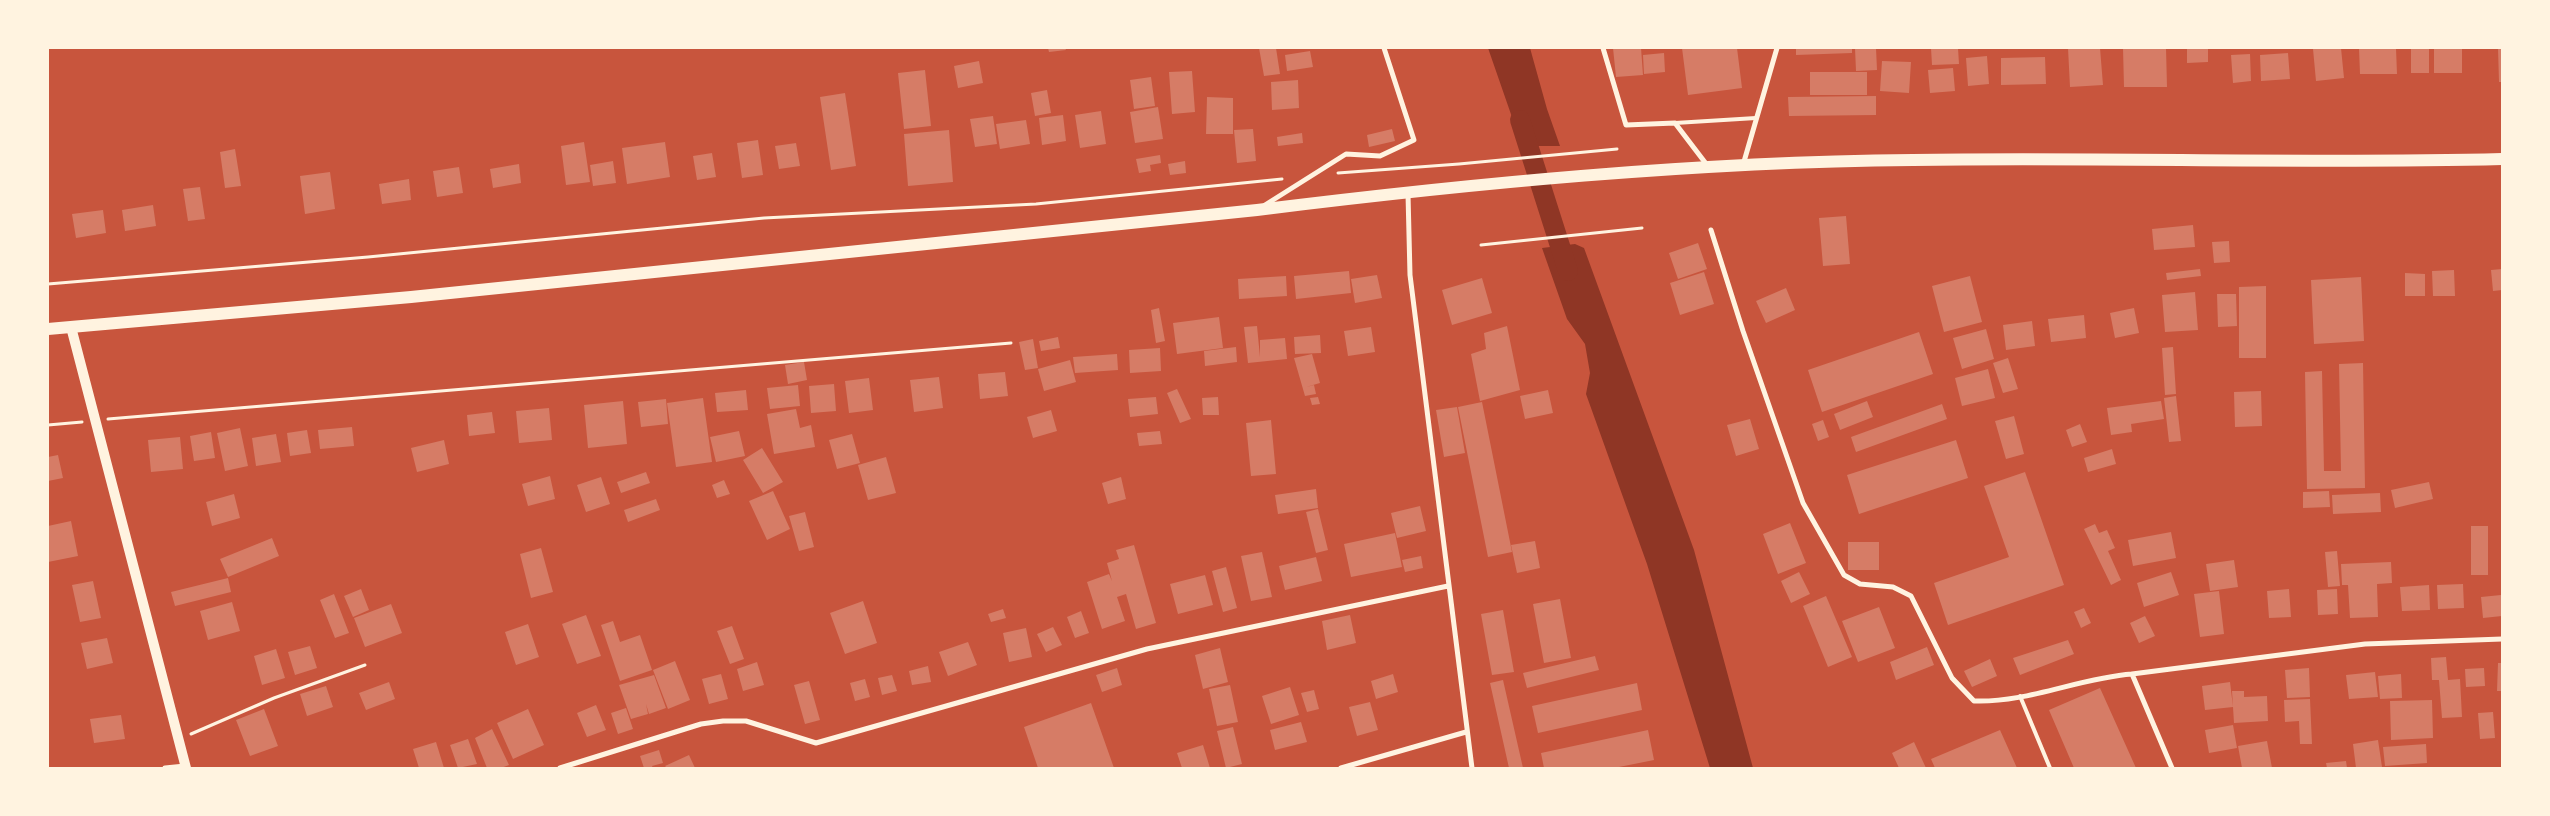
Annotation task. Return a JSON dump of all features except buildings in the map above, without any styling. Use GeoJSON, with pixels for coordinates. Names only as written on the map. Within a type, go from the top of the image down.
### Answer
{"type":"FeatureCollection","features":[{"type":"Feature","properties":{"kind":"main road"},"geometry":{"type":"LineString","coordinates":[[48,329],[411,297],[1462,188],[1635,172],[1920,160],[2197,159],[2360,162],[2502,159]]}},
{"type":"Feature","properties":{"kind":"main road"},"geometry":{"type":"LineString","coordinates":[[71,328],[186,767]]}},
{"type":"Feature","properties":{"kind":"street"},"geometry":{"type":"LineString","coordinates":[[1257,210],[1346,154],[1380,156],[1414,140],[1384,48]]}},
{"type":"Feature","properties":{"kind":"street"},"geometry":{"type":"LineString","coordinates":[[1603,48],[1626,125],[1675,123],[1708,168]]}},
{"type":"Feature","properties":{"kind":"street"},"geometry":{"type":"LineString","coordinates":[[1742,166],[1777,48]]}},
{"type":"Feature","properties":{"kind":"street"},"geometry":{"type":"LineString","coordinates":[[1408,194],[1410,275],[1472,768]]}},
{"type":"Feature","properties":{"kind":"street"},"geometry":{"type":"LineString","coordinates":[[1711,230],[1743,331],[1803,503],[1844,575],[1860,584],[1893,587],[1911,596],[1952,678],[1974,701],[1995,702],[2104,676],[2364,644],[2502,639]]}},
{"type":"Feature","properties":{"kind":"street"},"geometry":{"type":"LineString","coordinates":[[560,768],[701,724],[723,721],[746,721],[816,743],[1147,649],[1448,586]]}},
{"type":"Feature","properties":{"kind":"street"},"geometry":{"type":"LineString","coordinates":[[2132,674],[2172,768]]}},
{"type":"Feature","properties":{"kind":"street"},"geometry":{"type":"LineString","coordinates":[[1341,768],[1466,732]]}},
{"type":"Feature","properties":{"kind":"street"},"geometry":{"type":"LineString","coordinates":[[165,768],[186,767]]}},
{"type":"Feature","properties":{"kind":"lane"},"geometry":{"type":"LineString","coordinates":[[1675,123],[1756,118]]}},
{"type":"Feature","properties":{"kind":"lane"},"geometry":{"type":"LineString","coordinates":[[2020,696],[2050,768]]}},
{"type":"Feature","properties":{"kind":"path"},"geometry":{"type":"LineString","coordinates":[[48,284],[368,257],[764,218],[1036,204],[1311,176],[1617,149]]}},
{"type":"Feature","properties":{"kind":"path"},"geometry":{"type":"LineString","coordinates":[[1481,244],[1642,228]]}},
{"type":"Feature","properties":{"kind":"path"},"geometry":{"type":"LineString","coordinates":[[48,426],[96,420],[1012,343]]}},
{"type":"Feature","properties":{"kind":"path"},"geometry":{"type":"LineString","coordinates":[[178,740],[274,698],[365,665]]}},
{"type":"Feature","properties":{"kind":"shaded area"},"geometry":{"type":"Polygon","coordinates":[[[1488,48],[1530,48],[1547,109],[1560,146],[1522,146],[1488,48]]]}},
{"type":"Feature","properties":{"kind":"shaded area"},"geometry":{"type":"Polygon","coordinates":[[[1575,244],[1584,248],[1694,550],[1753,768],[1710,768],[1647,564],[1586,394],[1590,373],[1585,344],[1567,319],[1542,248],[1575,244]]]}},
{"type":"Feature","properties":{"kind":"waterway"},"geometry":{"type":"LineString","coordinates":[[1520,120],[1568,271]]}}]}
